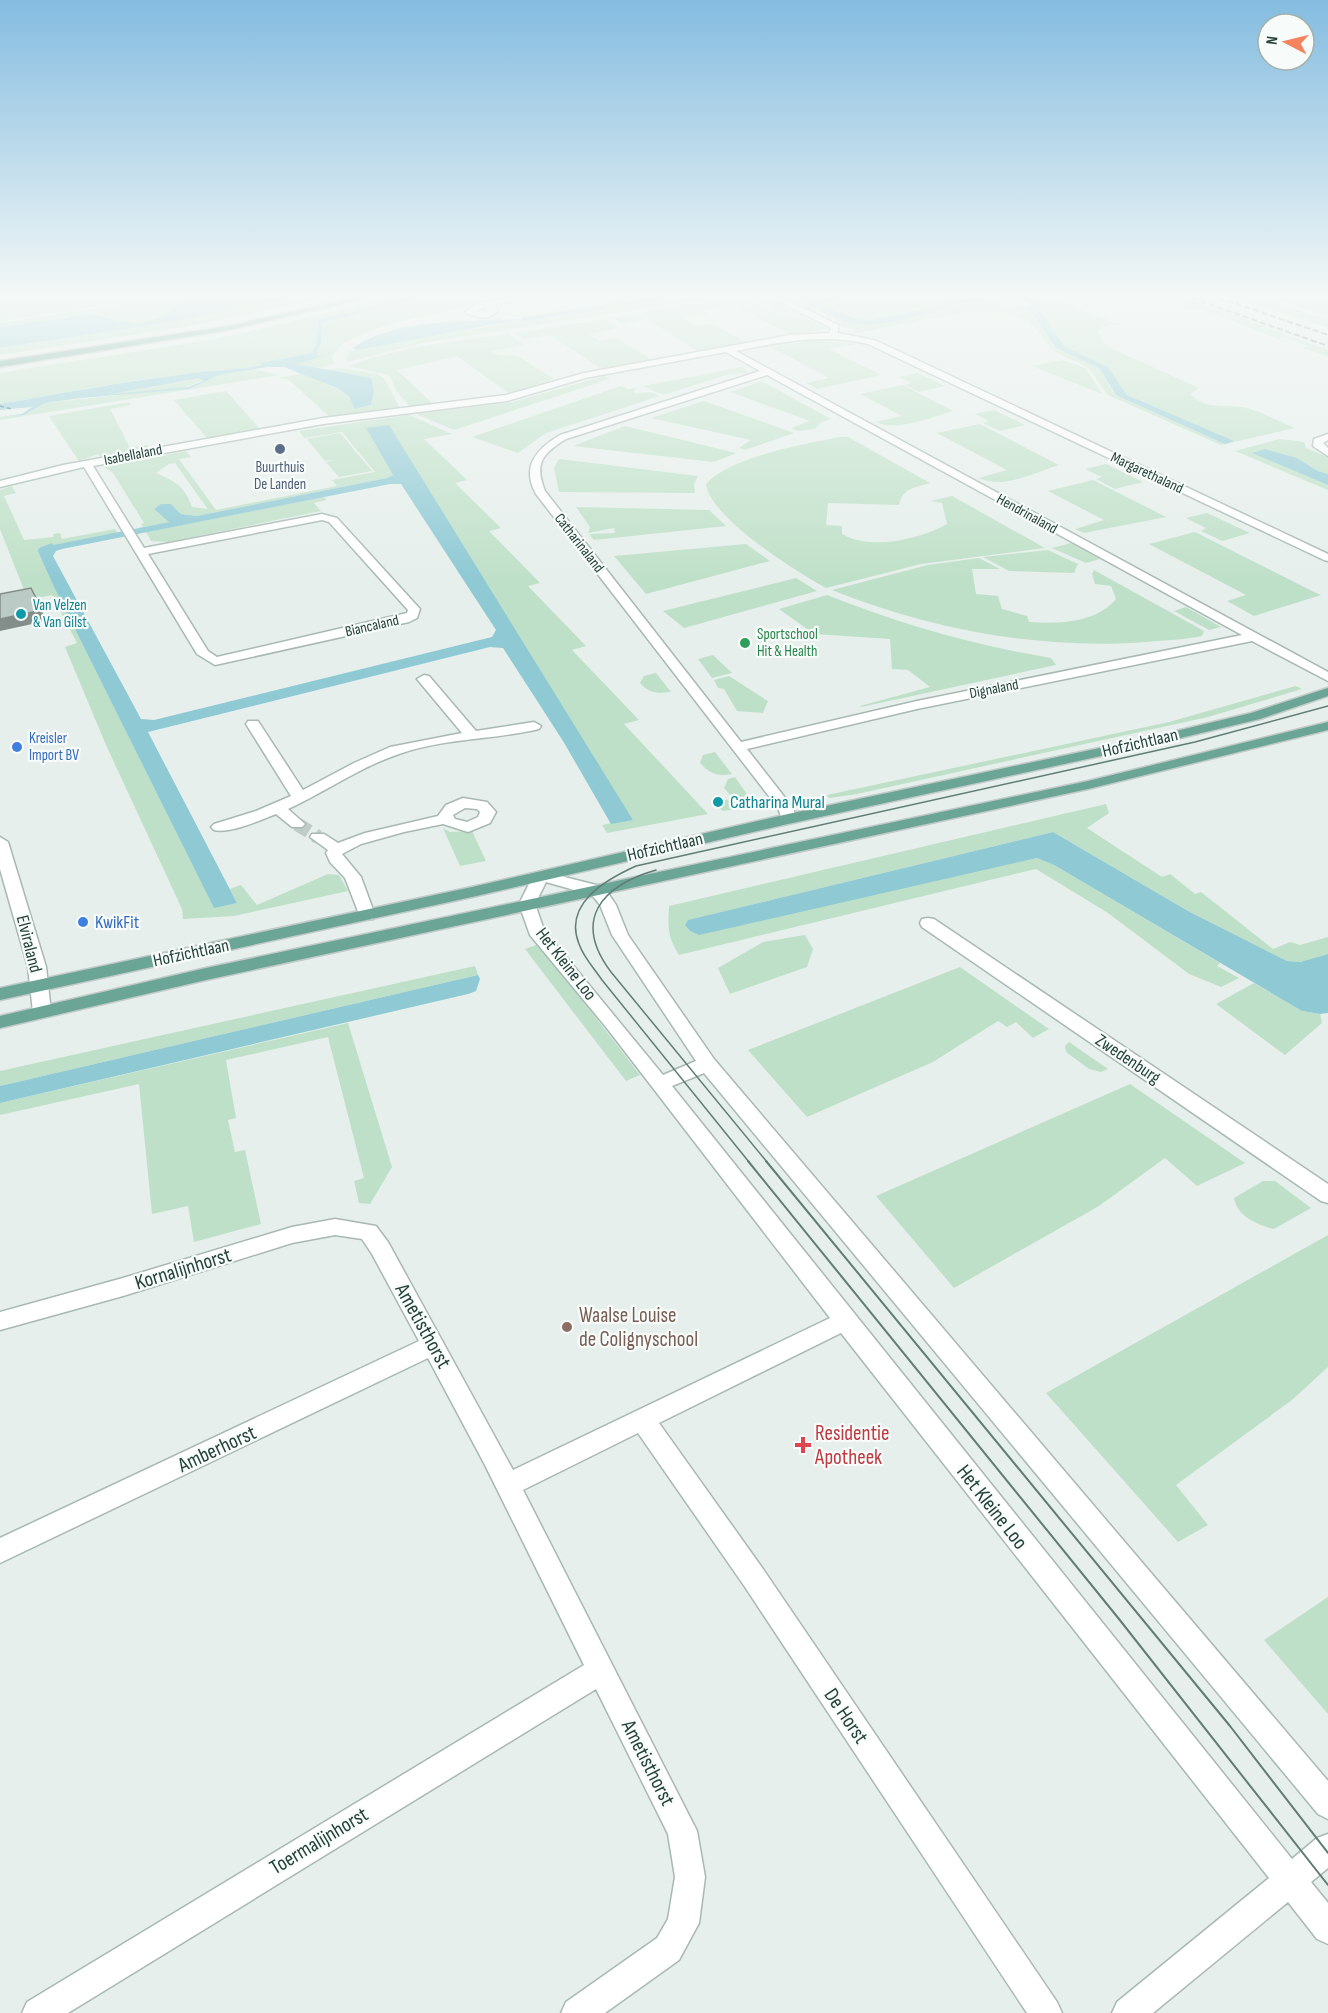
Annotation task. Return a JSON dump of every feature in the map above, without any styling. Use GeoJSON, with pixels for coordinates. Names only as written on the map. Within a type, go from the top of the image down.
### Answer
{"type":"FeatureCollection","features":[{"type":"Feature","properties":{"kind":"main road","name":"Hofzichtlaan"},"geometry":{"type":"LineString","coordinates":[[0,994],[367,915],[788,819],[1147,742],[1255,716],[1328,692]]}},
{"type":"Feature","properties":{"kind":"main road","name":"Hofzichtlaan"},"geometry":{"type":"LineString","coordinates":[[0,1022],[206,974],[1173,766],[1328,726]]}},
{"type":"Feature","properties":{"kind":"street","name":"Isabellaland"},"geometry":{"type":"LineString","coordinates":[[0,484],[87,464],[323,421],[507,398],[527,392]]}},
{"type":"Feature","properties":{"kind":"street","name":"Catharinaland"},"geometry":{"type":"LineString","coordinates":[[703,392],[562,437],[550,444],[536,459],[532,476],[540,492],[785,808],[788,819]]}},
{"type":"Feature","properties":{"kind":"street","name":"Hendrinaland"},"geometry":{"type":"LineString","coordinates":[[803,392],[1328,677]]}},
{"type":"Feature","properties":{"kind":"street","name":"Margarethaland"},"geometry":{"type":"LineString","coordinates":[[977,392],[1328,558]]}},
{"type":"Feature","properties":{"kind":"street"},"geometry":{"type":"LineString","coordinates":[[1328,436],[1321,439],[1318,444],[1320,449],[1328,453]]}},
{"type":"Feature","properties":{"kind":"street","name":"Biancaland"},"geometry":{"type":"LineString","coordinates":[[87,464],[203,654],[215,661],[405,619],[413,615],[414,609],[333,520],[322,516],[141,552]]}},
{"type":"Feature","properties":{"kind":"street","name":"Dignaland"},"geometry":{"type":"LineString","coordinates":[[738,747],[917,705],[1252,637]]}},
{"type":"Feature","properties":{"kind":"street"},"geometry":{"type":"LineString","coordinates":[[424,679],[472,736]]}},
{"type":"Feature","properties":{"kind":"street"},"geometry":{"type":"LineString","coordinates":[[253,724],[300,798]]}},
{"type":"Feature","properties":{"kind":"street"},"geometry":{"type":"LineString","coordinates":[[219,827],[250,819],[278,808],[394,750],[425,742],[503,734],[534,726]]}},
{"type":"Feature","properties":{"kind":"street"},"geometry":{"type":"LineString","coordinates":[[278,808],[297,824]]}},
{"type":"Feature","properties":{"kind":"street"},"geometry":{"type":"LineString","coordinates":[[367,915],[353,877],[336,859],[334,853],[364,838],[446,819]]}},
{"type":"Feature","properties":{"kind":"street"},"geometry":{"type":"LineString","coordinates":[[318,837],[338,849]]}},
{"type":"Feature","properties":{"kind":"street","name":"Elviraland"},"geometry":{"type":"LineString","coordinates":[[0,842],[34,956],[42,1012]]}},
{"type":"Feature","properties":{"kind":"street"},"geometry":{"type":"LineString","coordinates":[[528,904],[541,876],[598,891],[608,905],[620,934],[707,1064],[1328,1804]]}},
{"type":"Feature","properties":{"kind":"street","name":"Het Kleine Loo"},"geometry":{"type":"LineString","coordinates":[[528,904],[536,931],[660,1084],[845,1321],[1328,1928]]}},
{"type":"Feature","properties":{"kind":"street","name":"Zwedenburg"},"geometry":{"type":"LineString","coordinates":[[928,922],[1328,1195]]}},
{"type":"Feature","properties":{"kind":"street"},"geometry":{"type":"LineString","coordinates":[[660,1084],[707,1064]]}},
{"type":"Feature","properties":{"kind":"street","name":"Kornalijnhorst"},"geometry":{"type":"LineString","coordinates":[[0,1321],[123,1287],[292,1235],[335,1227],[368,1232]]}},
{"type":"Feature","properties":{"kind":"street","name":"Ametisthorst"},"geometry":{"type":"LineString","coordinates":[[368,1232],[380,1248],[434,1344],[508,1485],[682,1831],[690,1877],[683,1923],[668,1949],[577,2013]]}},
{"type":"Feature","properties":{"kind":"street"},"geometry":{"type":"LineString","coordinates":[[508,1485],[845,1321]]}},
{"type":"Feature","properties":{"kind":"street","name":"Amberhorst"},"geometry":{"type":"LineString","coordinates":[[0,1551],[434,1344]]}},
{"type":"Feature","properties":{"kind":"street","name":"De Horst"},"geometry":{"type":"LineString","coordinates":[[643,1420],[760,1588],[1046,2013]]}},
{"type":"Feature","properties":{"kind":"street","name":"Toermalijnhorst"},"geometry":{"type":"LineString","coordinates":[[38,2013],[601,1670]]}},
{"type":"Feature","properties":{"kind":"street"},"geometry":{"type":"LineString","coordinates":[[1128,2013],[1328,1849]]}},
{"type":"Feature","properties":{"kind":"green space"},"geometry":{"type":"Polygon","coordinates":[[[0,392],[70,392],[0,404],[0,392]]]}},
{"type":"Feature","properties":{"kind":"green space"},"geometry":{"type":"Polygon","coordinates":[[[122,392],[145,392],[127,394],[110,394],[122,392]]]}},
{"type":"Feature","properties":{"kind":"green space"},"geometry":{"type":"Polygon","coordinates":[[[150,392],[174,392],[0,420],[0,417],[24,415],[45,403],[150,392]]]}},
{"type":"Feature","properties":{"kind":"green space"},"geometry":{"type":"Polygon","coordinates":[[[227,392],[260,429],[207,438],[174,400],[227,392]]]}},
{"type":"Feature","properties":{"kind":"green space"},"geometry":{"type":"Polygon","coordinates":[[[302,392],[344,392],[349,396],[356,409],[371,405],[374,392],[391,392],[400,408],[330,417],[302,392]]]}},
{"type":"Feature","properties":{"kind":"green space"},"geometry":{"type":"Polygon","coordinates":[[[398,392],[420,392],[433,404],[410,407],[398,392]]]}},
{"type":"Feature","properties":{"kind":"green space"},"geometry":{"type":"Polygon","coordinates":[[[548,392],[570,392],[454,430],[416,414],[513,402],[548,392]]]}},
{"type":"Feature","properties":{"kind":"green space"},"geometry":{"type":"Polygon","coordinates":[[[604,392],[650,392],[660,396],[546,433],[518,453],[472,437],[604,392]]]}},
{"type":"Feature","properties":{"kind":"green space"},"geometry":{"type":"Polygon","coordinates":[[[656,392],[673,392],[663,395],[656,392]]]}},
{"type":"Feature","properties":{"kind":"green space"},"geometry":{"type":"Polygon","coordinates":[[[730,392],[781,392],[831,419],[820,423],[815,429],[798,431],[791,428],[810,421],[730,392]]]}},
{"type":"Feature","properties":{"kind":"green space"},"geometry":{"type":"Polygon","coordinates":[[[916,392],[953,411],[925,420],[884,425],[876,422],[902,416],[860,394],[916,392]]]}},
{"type":"Feature","properties":{"kind":"green space"},"geometry":{"type":"Polygon","coordinates":[[[1106,392],[1113,392],[1233,441],[1127,395],[1125,392],[1193,392],[1190,394],[1205,403],[1250,409],[1295,428],[1221,445],[1108,395],[1106,392]]]}},
{"type":"Feature","properties":{"kind":"green space"},"geometry":{"type":"Polygon","coordinates":[[[704,401],[794,433],[745,450],[739,448],[751,440],[651,418],[704,401]]]}},
{"type":"Feature","properties":{"kind":"green space"},"geometry":{"type":"Polygon","coordinates":[[[129,402],[131,405],[110,409],[130,448],[147,445],[149,448],[100,457],[98,454],[79,461],[49,416],[129,402]]]}},
{"type":"Feature","properties":{"kind":"green space"},"geometry":{"type":"Polygon","coordinates":[[[994,410],[1025,425],[1000,431],[983,423],[989,421],[975,414],[994,410]]]}},
{"type":"Feature","properties":{"kind":"green space"},"geometry":{"type":"Polygon","coordinates":[[[409,415],[452,434],[424,439],[467,480],[455,483],[501,528],[489,531],[540,583],[528,586],[586,646],[572,650],[639,720],[624,724],[708,814],[607,833],[602,825],[632,819],[389,426],[367,429],[393,475],[387,478],[197,516],[181,514],[171,504],[170,522],[143,527],[141,524],[144,523],[113,473],[104,467],[186,451],[191,457],[179,459],[216,510],[337,486],[332,480],[375,472],[342,432],[304,438],[299,431],[409,415]],[[175,463],[169,464],[156,473],[178,485],[186,494],[192,507],[207,508],[175,463]]]}},
{"type":"Feature","properties":{"kind":"green space"},"geometry":{"type":"Polygon","coordinates":[[[980,424],[1059,465],[1008,481],[988,481],[979,478],[1007,470],[937,433],[980,424]]]}},
{"type":"Feature","properties":{"kind":"green space"},"geometry":{"type":"Polygon","coordinates":[[[625,426],[736,453],[714,462],[573,446],[625,426]]]}},
{"type":"Feature","properties":{"kind":"green space"},"geometry":{"type":"Polygon","coordinates":[[[340,433],[372,471],[339,477],[326,462],[334,460],[325,461],[307,439],[340,433]]]}},
{"type":"Feature","properties":{"kind":"green space"},"geometry":{"type":"Polygon","coordinates":[[[848,437],[930,483],[907,491],[899,505],[828,503],[826,525],[842,526],[842,534],[867,542],[881,542],[924,534],[947,524],[942,503],[930,501],[952,496],[1045,548],[921,564],[826,588],[757,543],[738,528],[711,498],[706,484],[732,466],[768,453],[848,437]]]}},
{"type":"Feature","properties":{"kind":"green space"},"geometry":{"type":"Polygon","coordinates":[[[1279,439],[1304,442],[1306,448],[1328,457],[1328,474],[1318,471],[1297,458],[1253,453],[1328,485],[1328,490],[1235,451],[1279,439]]]}},
{"type":"Feature","properties":{"kind":"green space"},"geometry":{"type":"Polygon","coordinates":[[[559,459],[698,476],[694,484],[695,493],[559,492],[554,468],[559,459]]]}},
{"type":"Feature","properties":{"kind":"green space"},"geometry":{"type":"Polygon","coordinates":[[[1106,464],[1143,482],[1115,489],[1096,479],[1102,477],[1085,469],[1106,464]]]}},
{"type":"Feature","properties":{"kind":"green space"},"geometry":{"type":"Polygon","coordinates":[[[1093,480],[1166,517],[1084,533],[1075,529],[1104,520],[1048,491],[1093,480]]]}},
{"type":"Feature","properties":{"kind":"green space"},"geometry":{"type":"Polygon","coordinates":[[[12,486],[16,493],[4,496],[24,540],[54,537],[53,534],[60,533],[62,539],[115,529],[117,533],[49,544],[50,546],[39,548],[54,587],[214,907],[237,903],[230,889],[241,885],[257,905],[328,874],[339,875],[348,891],[234,916],[183,919],[182,909],[106,745],[65,647],[77,643],[52,595],[28,600],[0,529],[0,490],[12,486]]]}},
{"type":"Feature","properties":{"kind":"green space"},"geometry":{"type":"Polygon","coordinates":[[[324,497],[327,500],[314,503],[321,511],[168,542],[151,541],[146,532],[324,497]]]}},
{"type":"Feature","properties":{"kind":"green space"},"geometry":{"type":"Polygon","coordinates":[[[576,507],[709,510],[726,526],[594,540],[589,534],[615,533],[614,528],[588,533],[590,527],[576,507]]]}},
{"type":"Feature","properties":{"kind":"green space"},"geometry":{"type":"Polygon","coordinates":[[[1207,513],[1250,533],[1222,541],[1201,531],[1206,528],[1186,518],[1207,513]]]}},
{"type":"Feature","properties":{"kind":"green space"},"geometry":{"type":"Polygon","coordinates":[[[1195,532],[1321,595],[1254,616],[1227,601],[1246,595],[1149,544],[1195,532]]]}},
{"type":"Feature","properties":{"kind":"green space"},"geometry":{"type":"Polygon","coordinates":[[[1071,543],[1100,559],[1086,563],[1052,548],[1071,543]]]}},
{"type":"Feature","properties":{"kind":"green space"},"geometry":{"type":"Polygon","coordinates":[[[746,544],[770,561],[646,594],[614,556],[746,544]]]}},
{"type":"Feature","properties":{"kind":"green space"},"geometry":{"type":"Polygon","coordinates":[[[1048,550],[1078,564],[1074,573],[1009,571],[983,557],[1048,550]]]}},
{"type":"Feature","properties":{"kind":"green space"},"geometry":{"type":"Polygon","coordinates":[[[979,558],[1000,569],[972,569],[976,594],[998,596],[1002,609],[1027,616],[1029,622],[1052,623],[1076,620],[1108,607],[1116,599],[1111,586],[1095,584],[1092,574],[1094,570],[1204,631],[1202,636],[1147,642],[1107,644],[1026,640],[986,634],[908,616],[832,590],[928,565],[979,558]]]}},
{"type":"Feature","properties":{"kind":"green space"},"geometry":{"type":"Polygon","coordinates":[[[796,578],[817,591],[684,628],[663,611],[796,578]]]}},
{"type":"Feature","properties":{"kind":"green space"},"geometry":{"type":"Polygon","coordinates":[[[827,595],[937,632],[993,647],[1051,658],[1056,665],[861,707],[930,687],[908,670],[892,669],[890,639],[814,634],[779,609],[827,595]]]}},
{"type":"Feature","properties":{"kind":"green space"},"geometry":{"type":"Polygon","coordinates":[[[1186,607],[1221,627],[1209,630],[1174,611],[1186,607]]]}},
{"type":"Feature","properties":{"kind":"green space"},"geometry":{"type":"Polygon","coordinates":[[[713,655],[732,673],[712,678],[698,659],[713,655]]]}},
{"type":"Feature","properties":{"kind":"green space"},"geometry":{"type":"Polygon","coordinates":[[[656,673],[671,692],[654,692],[640,683],[644,676],[656,673]]]}},
{"type":"Feature","properties":{"kind":"green space"},"geometry":{"type":"Polygon","coordinates":[[[729,676],[768,701],[763,713],[737,711],[724,689],[718,688],[714,680],[729,676]]]}},
{"type":"Feature","properties":{"kind":"green space"},"geometry":{"type":"Polygon","coordinates":[[[1296,686],[1302,689],[1208,717],[857,794],[829,798],[827,795],[1169,722],[1296,686]]]}},
{"type":"Feature","properties":{"kind":"green space"},"geometry":{"type":"Polygon","coordinates":[[[715,752],[732,774],[714,773],[700,763],[703,755],[715,752]]]}},
{"type":"Feature","properties":{"kind":"green space"},"geometry":{"type":"Polygon","coordinates":[[[735,777],[753,803],[749,807],[723,811],[713,804],[733,798],[724,788],[728,779],[735,777]]]}},
{"type":"Feature","properties":{"kind":"green space"},"geometry":{"type":"Polygon","coordinates":[[[1106,804],[1109,813],[1087,828],[1162,877],[1170,874],[1195,894],[1201,892],[1273,949],[1290,942],[1300,945],[1328,937],[1328,954],[1300,962],[1287,961],[1188,911],[1053,832],[689,920],[685,925],[690,931],[1037,858],[1054,865],[1220,963],[1217,966],[1239,978],[1221,987],[1189,974],[1108,913],[1036,869],[679,955],[670,937],[669,906],[1106,804]]]}},
{"type":"Feature","properties":{"kind":"green space"},"geometry":{"type":"Polygon","coordinates":[[[443,828],[450,832],[472,831],[486,861],[460,866],[443,828]]]}},
{"type":"Feature","properties":{"kind":"green space"},"geometry":{"type":"Polygon","coordinates":[[[805,935],[813,949],[807,967],[730,994],[718,968],[763,942],[805,935]]]}},
{"type":"Feature","properties":{"kind":"green space"},"geometry":{"type":"Polygon","coordinates":[[[539,944],[640,1075],[626,1081],[525,949],[539,944]]]}},
{"type":"Feature","properties":{"kind":"green space"},"geometry":{"type":"Polygon","coordinates":[[[475,966],[478,975],[0,1086],[0,1071],[475,966]]]}},
{"type":"Feature","properties":{"kind":"green space"},"geometry":{"type":"Polygon","coordinates":[[[960,967],[1049,1029],[1033,1038],[1016,1022],[1007,1027],[998,1021],[933,1062],[807,1117],[748,1050],[960,967]]]}},
{"type":"Feature","properties":{"kind":"green space"},"geometry":{"type":"Polygon","coordinates":[[[1254,983],[1302,1011],[1320,1014],[1322,1023],[1285,1055],[1216,1004],[1254,983]]]}},
{"type":"Feature","properties":{"kind":"green space"},"geometry":{"type":"Polygon","coordinates":[[[348,1023],[392,1167],[370,1204],[359,1203],[354,1181],[364,1178],[328,1037],[226,1060],[236,1118],[228,1120],[235,1152],[245,1150],[261,1224],[194,1242],[188,1206],[152,1214],[139,1084],[0,1115],[0,1103],[348,1023]]]}},
{"type":"Feature","properties":{"kind":"green space"},"geometry":{"type":"Polygon","coordinates":[[[1069,1042],[1108,1069],[1101,1072],[1089,1069],[1066,1052],[1065,1046],[1069,1042]]]}},
{"type":"Feature","properties":{"kind":"green space"},"geometry":{"type":"Polygon","coordinates":[[[1130,1084],[1245,1163],[1197,1186],[1165,1158],[1099,1206],[954,1288],[876,1196],[1130,1084]]]}},
{"type":"Feature","properties":{"kind":"green space"},"geometry":{"type":"Polygon","coordinates":[[[1263,1181],[1275,1181],[1311,1208],[1274,1229],[1249,1219],[1239,1210],[1234,1198],[1263,1181]]]}},
{"type":"Feature","properties":{"kind":"green space"},"geometry":{"type":"Polygon","coordinates":[[[1328,1235],[1328,1367],[1292,1400],[1176,1485],[1208,1525],[1178,1542],[1046,1393],[1328,1235]]]}},
{"type":"Feature","properties":{"kind":"green space"},"geometry":{"type":"Polygon","coordinates":[[[1328,1597],[1328,1714],[1264,1640],[1328,1597]]]}},
{"type":"Feature","properties":{"kind":"water"},"geometry":{"type":"Polygon","coordinates":[[[69,392],[122,392],[111,394],[154,392],[45,403],[24,415],[0,417],[22,414],[32,407],[0,410],[0,404],[69,392]]]}},
{"type":"Feature","properties":{"kind":"water"},"geometry":{"type":"Polygon","coordinates":[[[343,392],[374,392],[371,405],[355,409],[349,396],[343,392]]]}},
{"type":"Feature","properties":{"kind":"water"},"geometry":{"type":"Polygon","coordinates":[[[1114,392],[1125,392],[1127,395],[1234,441],[1225,444],[1116,395],[1114,392]]]}},
{"type":"Feature","properties":{"kind":"water"},"geometry":{"type":"Polygon","coordinates":[[[389,425],[633,820],[611,824],[563,741],[503,648],[490,647],[148,732],[237,903],[214,908],[38,551],[39,548],[52,543],[53,545],[169,522],[154,509],[161,504],[171,504],[181,514],[197,516],[387,478],[393,475],[366,428],[389,425]],[[390,484],[62,549],[56,551],[53,556],[141,719],[154,720],[492,637],[496,630],[401,484],[390,484]]]}},
{"type":"Feature","properties":{"kind":"water"},"geometry":{"type":"Polygon","coordinates":[[[1265,449],[1297,458],[1318,471],[1328,474],[1328,485],[1252,453],[1265,449]]]}},
{"type":"Feature","properties":{"kind":"water"},"geometry":{"type":"Polygon","coordinates":[[[1053,832],[1188,911],[1287,961],[1300,962],[1328,954],[1328,1013],[1302,1011],[1054,865],[1037,858],[699,935],[690,931],[685,925],[688,920],[1053,832]]]}},
{"type":"Feature","properties":{"kind":"water"},"geometry":{"type":"Polygon","coordinates":[[[478,975],[480,979],[476,991],[468,994],[0,1103],[0,1086],[478,975]]]}},
{"type":"Feature","properties":{"kind":"building"},"geometry":{"type":"Polygon","coordinates":[[[31,588],[42,610],[0,619],[0,594],[31,588]]]}},
{"type":"Feature","properties":{"kind":"ferry route"},"geometry":{"type":"LineString","coordinates":[[0,406],[12,409]]}},
{"type":"Feature","properties":{"kind":"tunnel"},"geometry":{"type":"LineString","coordinates":[[297,824],[318,837]]}},
{"type":"Feature","properties":{"kind":"tram line"},"geometry":{"type":"LineString","coordinates":[[749,1162],[602,980],[584,954],[576,930],[577,917],[582,905],[600,886],[636,866],[1195,742],[1328,706]]}},
{"type":"Feature","properties":{"kind":"tram line"},"geometry":{"type":"LineString","coordinates":[[656,870],[620,885],[598,908],[594,921],[594,936],[599,953],[611,972],[767,1162]]}},
{"type":"Feature","properties":{"kind":"tram line"},"geometry":{"type":"LineString","coordinates":[[748,1161],[1119,1619],[1328,1885]]}},
{"type":"Feature","properties":{"kind":"tram line"},"geometry":{"type":"LineString","coordinates":[[766,1161],[1230,1726],[1328,1853]]}},
{"type":"Feature","properties":{"kind":"place","name":"Buurthuis De Landen"},"geometry":{"type":"Point","coordinates":[280,449]}},
{"type":"Feature","properties":{"kind":"place","name":"Van Velzen & Van Gilst"},"geometry":{"type":"Point","coordinates":[21,614]}},
{"type":"Feature","properties":{"kind":"place","name":"Sportschool Hit & Health"},"geometry":{"type":"Point","coordinates":[745,643]}},
{"type":"Feature","properties":{"kind":"place","name":"Kreisler Import BV"},"geometry":{"type":"Point","coordinates":[17,747]}},
{"type":"Feature","properties":{"kind":"place","name":"Catharina Mural"},"geometry":{"type":"Point","coordinates":[718,802]}},
{"type":"Feature","properties":{"kind":"place","name":"KwikFit"},"geometry":{"type":"Point","coordinates":[83,922]}},
{"type":"Feature","properties":{"kind":"place","name":"Waalse Louise de Colignyschool"},"geometry":{"type":"Point","coordinates":[567,1327]}},
{"type":"Feature","properties":{"kind":"place","name":"Residentie Apotheek"},"geometry":{"type":"Point","coordinates":[803,1445]}}]}
